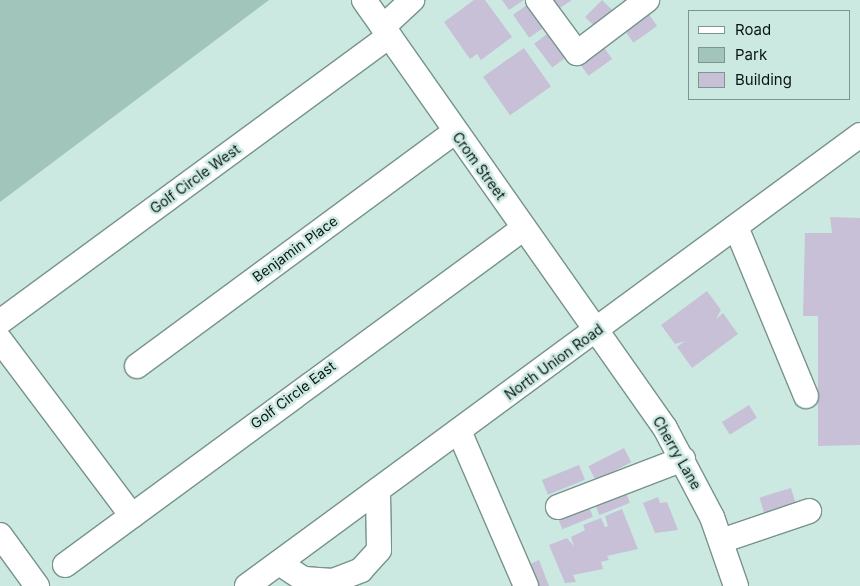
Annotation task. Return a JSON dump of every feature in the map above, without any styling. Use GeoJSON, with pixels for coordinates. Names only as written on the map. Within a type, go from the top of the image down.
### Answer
{"type":"FeatureCollection","features":[{"type":"Feature","properties":{"kind":"street","name":"Crom Street"},"geometry":{"type":"LineString","coordinates":[[364,0],[454,132],[598,330]]}},
{"type":"Feature","properties":{"kind":"street","name":"Golf Circle West"},"geometry":{"type":"LineString","coordinates":[[0,322],[386,31],[412,0]]}},
{"type":"Feature","properties":{"kind":"street"},"geometry":{"type":"LineString","coordinates":[[538,0],[577,53],[647,0]]}},
{"type":"Feature","properties":{"kind":"street","name":"Benjamin Place"},"geometry":{"type":"LineString","coordinates":[[137,366],[454,132]]}},
{"type":"Feature","properties":{"kind":"street","name":"North Union Road"},"geometry":{"type":"LineString","coordinates":[[247,586],[598,330],[860,135]]}},
{"type":"Feature","properties":{"kind":"street"},"geometry":{"type":"LineString","coordinates":[[736,227],[806,396]]}},
{"type":"Feature","properties":{"kind":"street","name":"Golf Circle East"},"geometry":{"type":"LineString","coordinates":[[65,565],[524,228]]}},
{"type":"Feature","properties":{"kind":"street","name":"Cherry Lane"},"geometry":{"type":"LineString","coordinates":[[598,330],[683,459],[721,541],[736,586]]}},
{"type":"Feature","properties":{"kind":"street"},"geometry":{"type":"LineString","coordinates":[[0,340],[132,516]]}},
{"type":"Feature","properties":{"kind":"street"},"geometry":{"type":"LineString","coordinates":[[459,431],[526,586]]}},
{"type":"Feature","properties":{"kind":"street"},"geometry":{"type":"LineString","coordinates":[[558,507],[683,459]]}},
{"type":"Feature","properties":{"kind":"street"},"geometry":{"type":"LineString","coordinates":[[279,563],[304,579],[333,581],[361,570],[379,550],[378,490]]}},
{"type":"Feature","properties":{"kind":"street"},"geometry":{"type":"LineString","coordinates":[[721,541],[809,510]]}},
{"type":"Feature","properties":{"kind":"street"},"geometry":{"type":"LineString","coordinates":[[0,535],[37,586]]}},
{"type":"Feature","properties":{"kind":"green space"},"geometry":{"type":"Polygon","coordinates":[[[0,0],[269,0],[0,202],[0,0]]]}},
{"type":"Feature","properties":{"kind":"building"},"geometry":{"type":"Polygon","coordinates":[[[474,0],[485,0],[512,37],[481,60],[477,54],[470,59],[444,22],[474,0]]]}},
{"type":"Feature","properties":{"kind":"building"},"geometry":{"type":"Polygon","coordinates":[[[502,0],[524,0],[509,10],[502,0]]]}},
{"type":"Feature","properties":{"kind":"building"},"geometry":{"type":"Polygon","coordinates":[[[549,0],[572,0],[557,10],[549,0]]]}},
{"type":"Feature","properties":{"kind":"building"},"geometry":{"type":"Polygon","coordinates":[[[602,0],[613,11],[596,28],[585,17],[602,0]]]}},
{"type":"Feature","properties":{"kind":"building"},"geometry":{"type":"Polygon","coordinates":[[[527,5],[543,28],[529,38],[513,15],[527,5]]]}},
{"type":"Feature","properties":{"kind":"building"},"geometry":{"type":"Polygon","coordinates":[[[648,13],[657,26],[633,43],[624,30],[648,13]]]}},
{"type":"Feature","properties":{"kind":"building"},"geometry":{"type":"Polygon","coordinates":[[[547,34],[565,58],[552,68],[534,44],[547,34]]]}},
{"type":"Feature","properties":{"kind":"building"},"geometry":{"type":"Polygon","coordinates":[[[603,46],[612,59],[588,76],[579,63],[603,46]]]}},
{"type":"Feature","properties":{"kind":"building"},"geometry":{"type":"Polygon","coordinates":[[[524,48],[551,87],[510,115],[483,77],[524,48]]]}},
{"type":"Feature","properties":{"kind":"building"},"geometry":{"type":"Polygon","coordinates":[[[830,217],[860,218],[860,445],[818,446],[818,316],[803,316],[805,233],[832,233],[830,217]]]}},
{"type":"Feature","properties":{"kind":"building"},"geometry":{"type":"Polygon","coordinates":[[[707,291],[721,310],[716,319],[723,313],[738,334],[692,368],[677,347],[685,341],[675,344],[661,325],[707,291]]]}},
{"type":"Feature","properties":{"kind":"building"},"geometry":{"type":"Polygon","coordinates":[[[749,405],[757,418],[730,435],[722,422],[749,405]]]}},
{"type":"Feature","properties":{"kind":"building"},"geometry":{"type":"Polygon","coordinates":[[[624,448],[631,462],[596,480],[588,466],[624,448]]]}},
{"type":"Feature","properties":{"kind":"building"},"geometry":{"type":"Polygon","coordinates":[[[579,465],[585,480],[548,495],[542,480],[579,465]]]}},
{"type":"Feature","properties":{"kind":"building"},"geometry":{"type":"Polygon","coordinates":[[[624,488],[630,503],[599,515],[593,500],[624,488]]]}},
{"type":"Feature","properties":{"kind":"building"},"geometry":{"type":"Polygon","coordinates":[[[791,488],[796,504],[764,514],[759,498],[791,488]]]}},
{"type":"Feature","properties":{"kind":"building"},"geometry":{"type":"Polygon","coordinates":[[[658,497],[660,503],[667,502],[678,530],[655,533],[643,503],[658,497]]]}},
{"type":"Feature","properties":{"kind":"building"},"geometry":{"type":"Polygon","coordinates":[[[587,502],[593,517],[562,529],[556,514],[587,502]]]}},
{"type":"Feature","properties":{"kind":"building"},"geometry":{"type":"Polygon","coordinates":[[[622,509],[638,549],[607,556],[609,560],[601,562],[603,569],[573,575],[576,582],[565,583],[549,545],[567,538],[574,546],[571,537],[585,530],[583,525],[601,518],[605,527],[608,526],[605,516],[622,509]]]}},
{"type":"Feature","properties":{"kind":"building"},"geometry":{"type":"Polygon","coordinates":[[[539,560],[549,586],[534,586],[526,566],[539,560]]]}}]}
